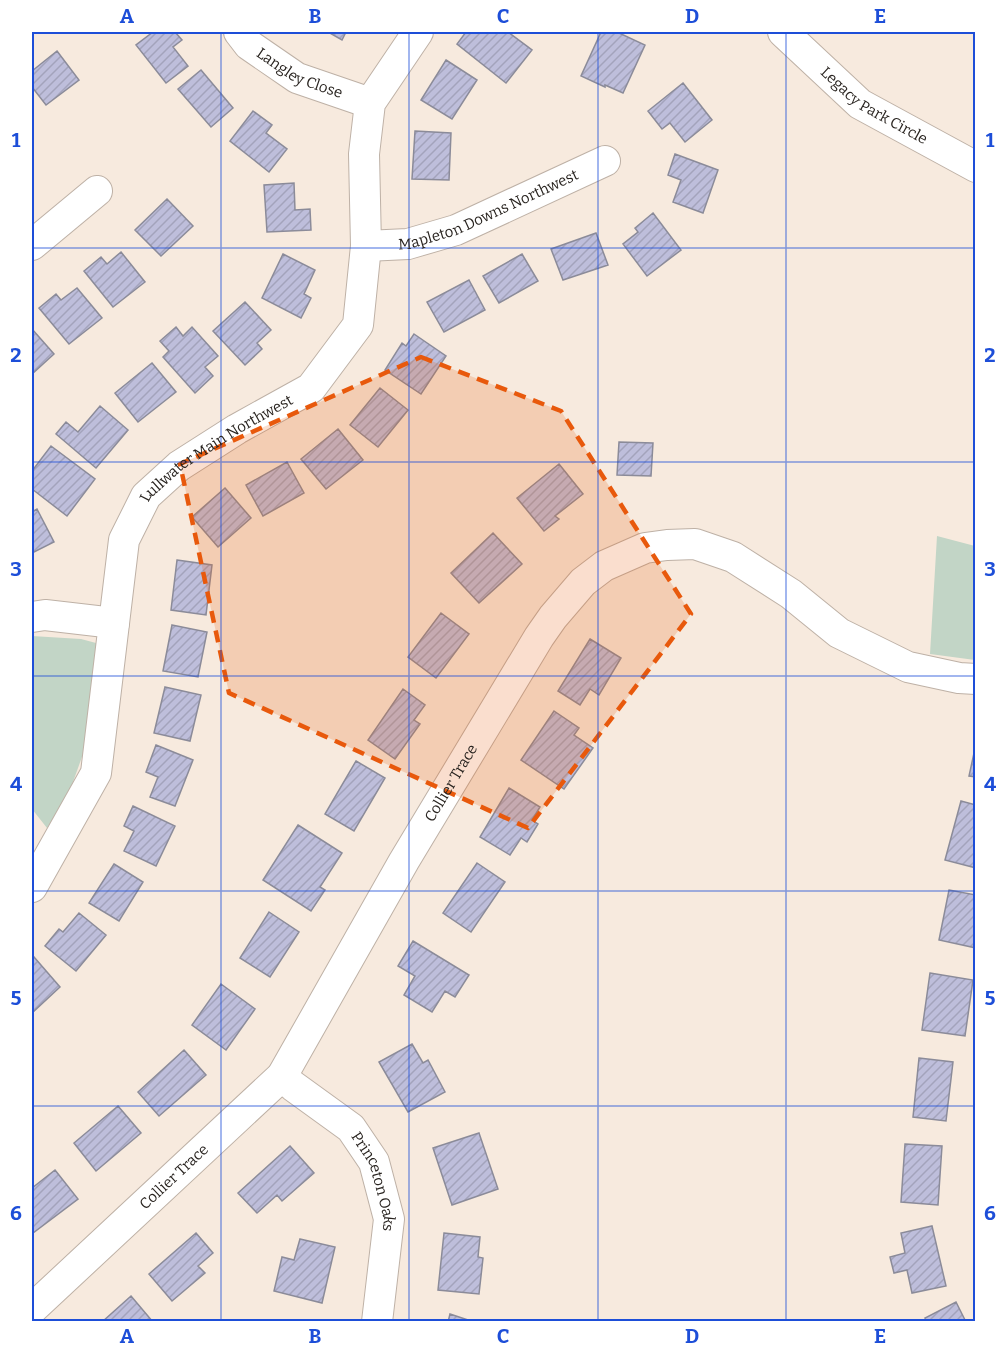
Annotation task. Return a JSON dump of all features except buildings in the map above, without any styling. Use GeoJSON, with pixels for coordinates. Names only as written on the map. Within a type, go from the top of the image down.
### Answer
{"type":"FeatureCollection","features":[{"type":"Feature","properties":{"kind":"street","name":"Langley Close"},"geometry":{"type":"LineString","coordinates":[[239,32],[249,45],[297,78],[370,103]]}},
{"type":"Feature","properties":{"kind":"street","name":"Lullwater Main Northwest"},"geometry":{"type":"LineString","coordinates":[[32,887],[96,773],[124,540],[146,496],[189,459],[311,388],[358,325],[366,246],[364,154],[370,103],[418,32]]}},
{"type":"Feature","properties":{"kind":"street","name":"Legacy Park Circle"},"geometry":{"type":"LineString","coordinates":[[783,32],[860,104],[975,167]]}},
{"type":"Feature","properties":{"kind":"street","name":"Mapleton Downs Northwest"},"geometry":{"type":"LineString","coordinates":[[366,246],[408,244],[456,230],[604,160]]}},
{"type":"Feature","properties":{"kind":"street"},"geometry":{"type":"LineString","coordinates":[[32,245],[97,191]]}},
{"type":"Feature","properties":{"kind":"street","name":"Collier Trace"},"geometry":{"type":"LineString","coordinates":[[32,1309],[282,1076],[404,861],[539,637],[583,582],[604,566],[645,548],[695,544],[733,558],[791,594],[839,633],[908,667],[959,678],[975,679]]}},
{"type":"Feature","properties":{"kind":"street"},"geometry":{"type":"LineString","coordinates":[[32,617],[45,615],[114,623]]}},
{"type":"Feature","properties":{"kind":"street","name":"Princeton Oaks"},"geometry":{"type":"LineString","coordinates":[[282,1076],[351,1128],[374,1162],[389,1219],[377,1322]]}},
{"type":"Feature","properties":{"kind":"highlighted area"},"geometry":{"type":"Polygon","coordinates":[[[421,357],[561,411],[691,614],[528,828],[229,693],[180,464],[421,357]]]}},
{"type":"Feature","properties":{"kind":"green space"},"geometry":{"type":"Polygon","coordinates":[[[937,536],[975,546],[975,660],[930,654],[937,536]]]}},
{"type":"Feature","properties":{"kind":"green space"},"geometry":{"type":"Polygon","coordinates":[[[32,636],[81,639],[96,643],[100,669],[94,714],[83,754],[68,796],[47,828],[32,809],[32,636]]]}}]}
